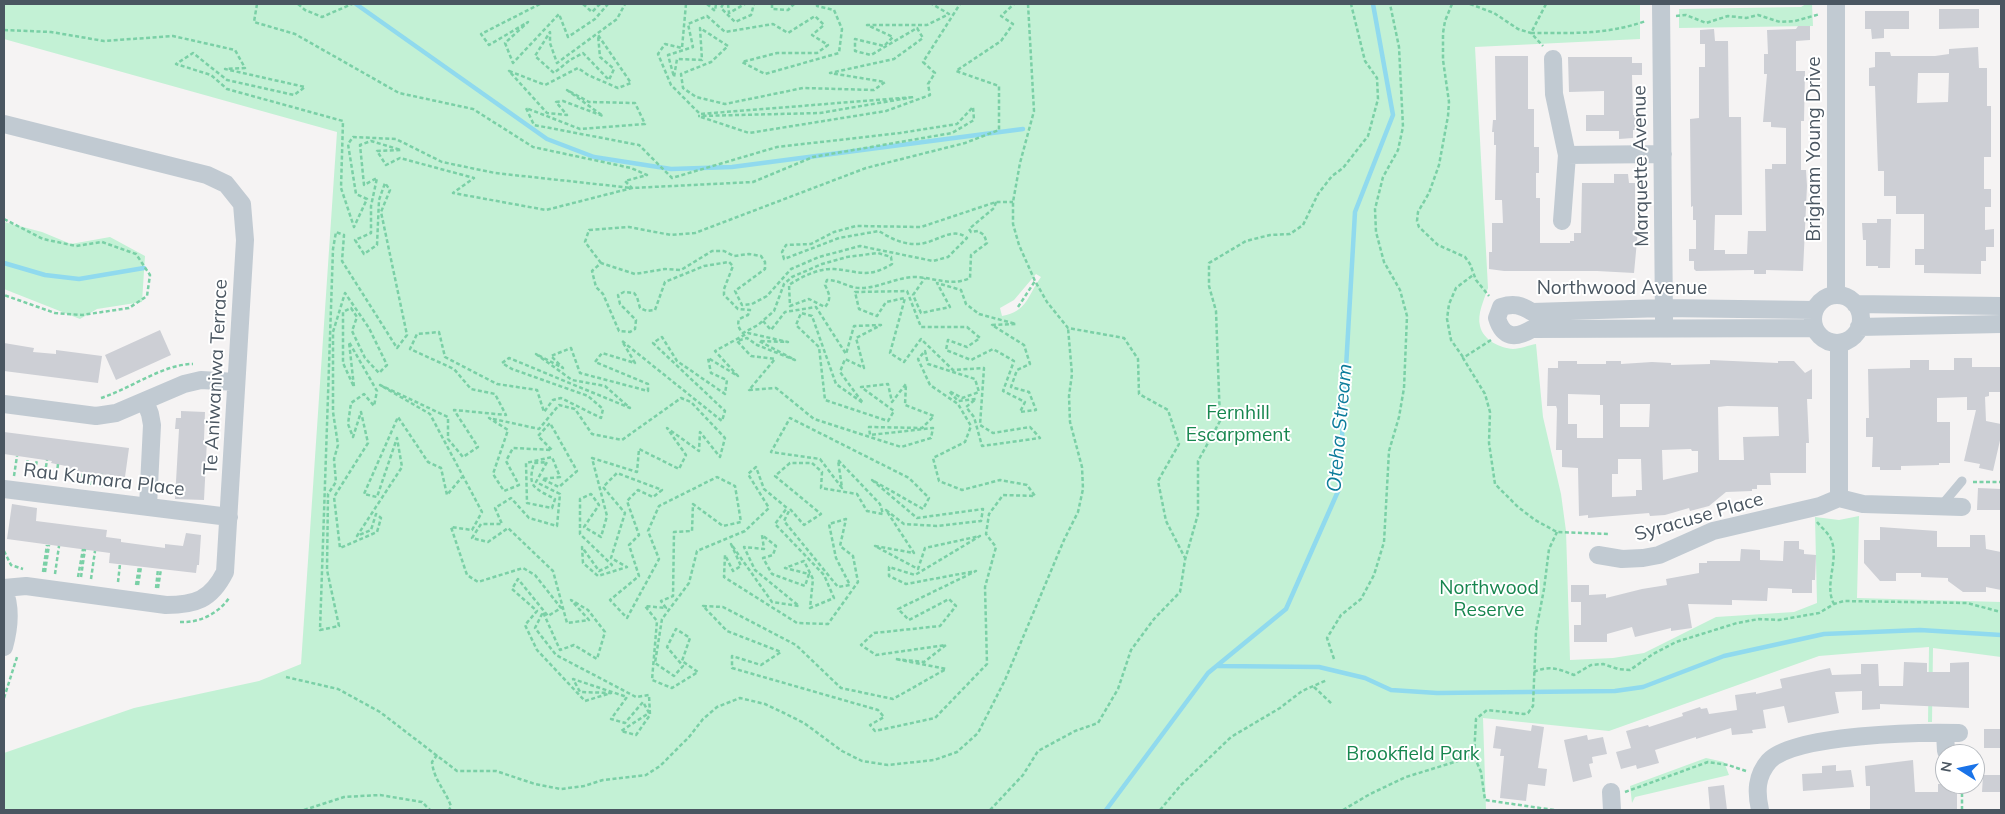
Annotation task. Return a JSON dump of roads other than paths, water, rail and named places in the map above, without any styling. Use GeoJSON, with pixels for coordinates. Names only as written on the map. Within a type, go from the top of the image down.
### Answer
{"type":"FeatureCollection","features":[{"type":"Feature","properties":{"kind":"street","name":"Brigham Young Drive"},"geometry":{"type":"LineString","coordinates":[[1831,8],[1836,295]]}},
{"type":"Feature","properties":{"kind":"street","name":"Marquette Avenue"},"geometry":{"type":"LineString","coordinates":[[1664,327],[1663,154],[1666,10]]}},
{"type":"Feature","properties":{"kind":"street"},"geometry":{"type":"LineString","coordinates":[[1553,59],[1554,94],[1567,155],[1562,221]]}},
{"type":"Feature","properties":{"kind":"street","name":"Te Aniwaniwa Terrace"},"geometry":{"type":"LineString","coordinates":[[4,124],[207,174],[226,184],[242,204],[245,240],[225,572],[218,586],[205,598],[188,605],[166,605],[26,586],[4,589]]}},
{"type":"Feature","properties":{"kind":"street"},"geometry":{"type":"LineString","coordinates":[[1567,155],[1663,154]]}},
{"type":"Feature","properties":{"kind":"street"},"geometry":{"type":"LineString","coordinates":[[1836,295],[1850,299],[1860,312],[1859,327],[1849,340],[1839,344],[1824,340],[1814,328],[1812,319],[1814,310],[1825,298],[1836,295]]}},
{"type":"Feature","properties":{"kind":"street","name":"Northwood Avenue"},"geometry":{"type":"LineString","coordinates":[[1814,310],[1664,308],[1532,312],[1523,306],[1512,303],[1502,307],[1496,318],[1503,332],[1519,335],[1532,329],[1664,327],[1814,328]]}},
{"type":"Feature","properties":{"kind":"street"},"geometry":{"type":"LineString","coordinates":[[1855,304],[2001,306]]}},
{"type":"Feature","properties":{"kind":"street"},"geometry":{"type":"LineString","coordinates":[[1859,327],[2001,324]]}},
{"type":"Feature","properties":{"kind":"street"},"geometry":{"type":"LineString","coordinates":[[1839,344],[1839,498],[1863,504],[1962,507]]}},
{"type":"Feature","properties":{"kind":"street"},"geometry":{"type":"LineString","coordinates":[[4,404],[96,416],[116,414],[184,384],[201,380],[236,382]]}},
{"type":"Feature","properties":{"kind":"street"},"geometry":{"type":"LineString","coordinates":[[145,401],[152,425],[148,506]]}},
{"type":"Feature","properties":{"kind":"street","name":"Rau Kumara Place"},"geometry":{"type":"LineString","coordinates":[[4,489],[148,506],[229,518]]}},
{"type":"Feature","properties":{"kind":"street","name":"Syracuse Place"},"geometry":{"type":"LineString","coordinates":[[1598,555],[1622,559],[1659,555],[1712,531],[1820,506],[1839,498]]}},
{"type":"Feature","properties":{"kind":"street"},"geometry":{"type":"LineString","coordinates":[[4,589],[11,650]]}},
{"type":"Feature","properties":{"kind":"street"},"geometry":{"type":"LineString","coordinates":[[1760,810],[1756,793],[1760,775],[1770,760],[1788,750],[1828,740],[1903,733],[1952,733],[1948,744]]}},
{"type":"Feature","properties":{"kind":"lane"},"geometry":{"type":"LineString","coordinates":[[1941,506],[1962,481]]}},
{"type":"Feature","properties":{"kind":"waterway"},"geometry":{"type":"LineString","coordinates":[[356,4],[547,139],[594,157],[671,169],[732,167],[1023,129]]}},
{"type":"Feature","properties":{"kind":"waterway","name":"Oteha Stream"},"geometry":{"type":"LineString","coordinates":[[1106,810],[1208,673],[1286,609],[1339,489],[1355,212],[1393,115],[1373,4]]}},
{"type":"Feature","properties":{"kind":"waterway"},"geometry":{"type":"LineString","coordinates":[[4,263],[45,275],[79,279],[144,268]]}},
{"type":"Feature","properties":{"kind":"waterway"},"geometry":{"type":"LineString","coordinates":[[1218,666],[1319,667],[1365,678],[1391,690],[1437,693],[1615,691],[1643,687],[1724,656],[1824,634],[1920,630],[2001,635]]}},
{"type":"Feature","properties":{"kind":"park label","name":"Fernhill Escarpment"},"geometry":{"type":"Point","coordinates":[1238,424]}},
{"type":"Feature","properties":{"kind":"park label","name":"Northwood Reserve"},"geometry":{"type":"Point","coordinates":[1489,599]}},
{"type":"Feature","properties":{"kind":"park label","name":"Brookfield Park"},"geometry":{"type":"Point","coordinates":[1413,754]}}]}
